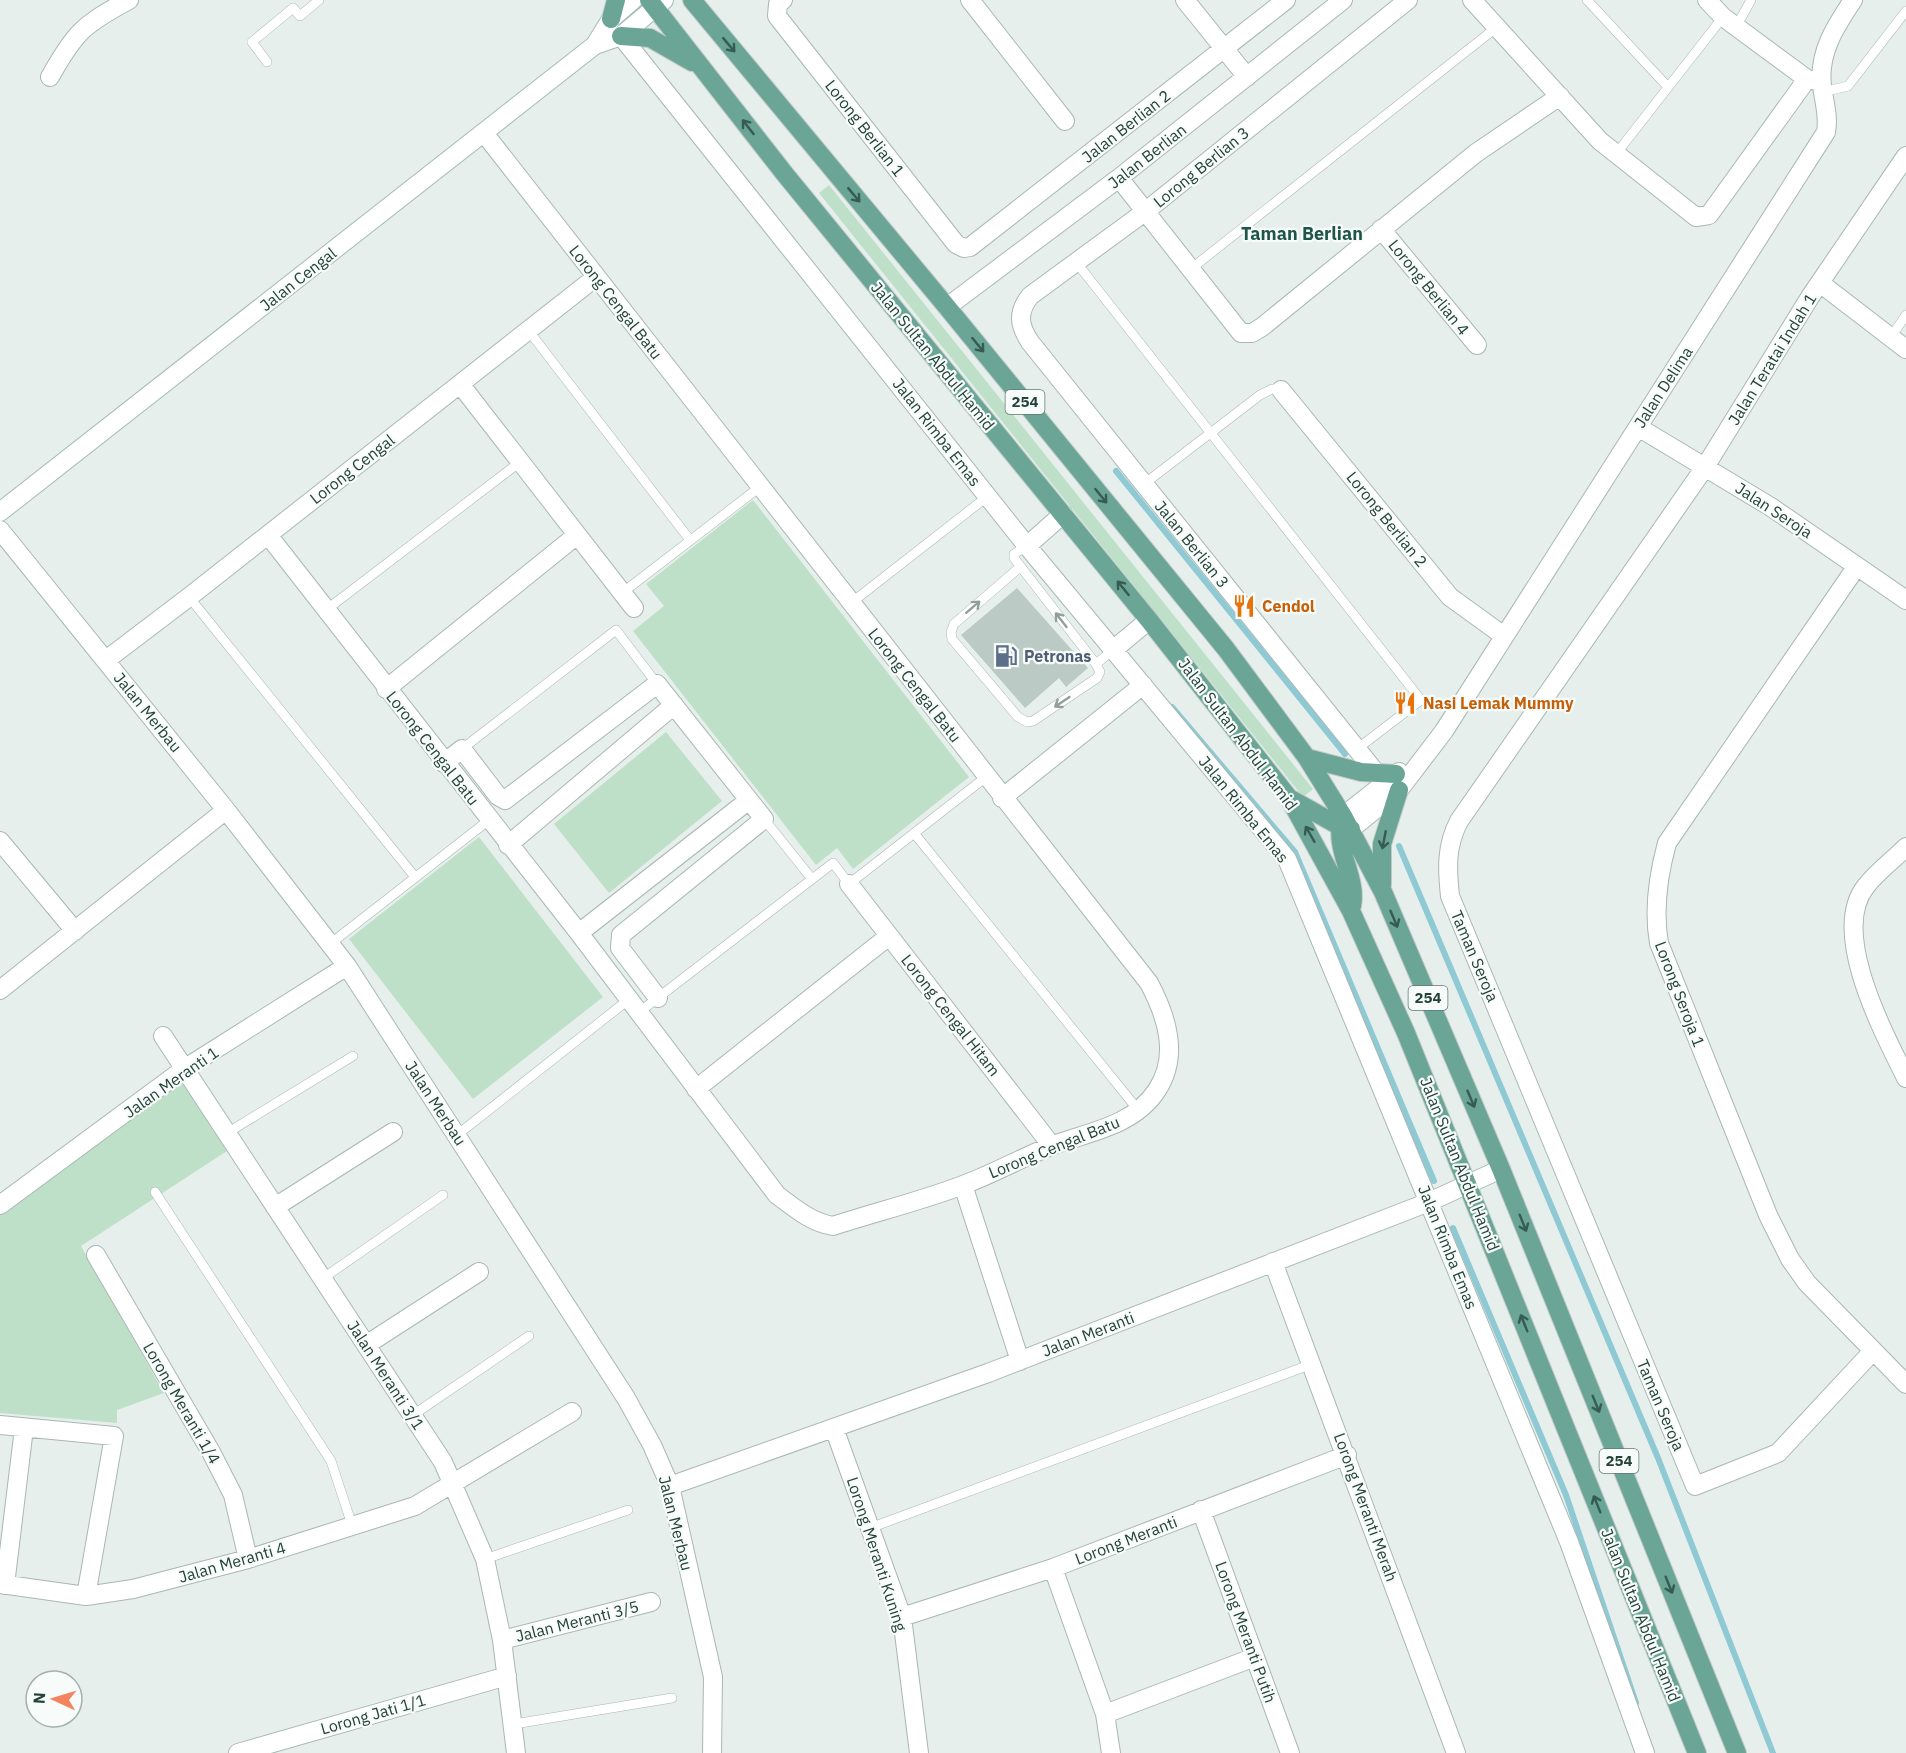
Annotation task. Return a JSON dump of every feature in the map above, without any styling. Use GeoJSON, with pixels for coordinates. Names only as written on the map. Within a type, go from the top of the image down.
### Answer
{"type":"FeatureCollection","features":[{"type":"Feature","properties":{"kind":"main road"},"geometry":{"type":"LineString","coordinates":[[611,19],[616,0]]}},
{"type":"Feature","properties":{"kind":"main road","name":"Jalan Sultan Abdul Hamid"},"geometry":{"type":"LineString","coordinates":[[692,0],[947,306],[1226,649],[1307,758],[1383,892],[1501,1169],[1737,1753]]}},
{"type":"Feature","properties":{"kind":"main road","name":"Jalan Sultan Abdul Hamid"},"geometry":{"type":"LineString","coordinates":[[656,2],[701,67],[784,173],[1149,620],[1289,798],[1351,911],[1406,1033],[1469,1184],[1697,1753]]}},
{"type":"Feature","properties":{"kind":"main road"},"geometry":{"type":"LineString","coordinates":[[621,36],[650,38],[701,67]]}},
{"type":"Feature","properties":{"kind":"main road"},"geometry":{"type":"LineString","coordinates":[[1307,758],[1391,779],[1382,844],[1383,892]]}},
{"type":"Feature","properties":{"kind":"main road"},"geometry":{"type":"LineString","coordinates":[[1289,798],[1345,824],[1342,859],[1354,892],[1351,911]]}},
{"type":"Feature","properties":{"kind":"street"},"geometry":{"type":"LineString","coordinates":[[50,77],[68,43],[93,19],[129,0]]}},
{"type":"Feature","properties":{"kind":"street","name":"Jalan Cengal"},"geometry":{"type":"LineString","coordinates":[[595,45],[611,19],[633,0]]}},
{"type":"Feature","properties":{"kind":"street"},"geometry":{"type":"LineString","coordinates":[[970,0],[1065,121]]}},
{"type":"Feature","properties":{"kind":"street"},"geometry":{"type":"LineString","coordinates":[[1185,0],[1247,77]]}},
{"type":"Feature","properties":{"kind":"street","name":"Jalan Berlian 2"},"geometry":{"type":"LineString","coordinates":[[964,248],[970,247],[1286,0]]}},
{"type":"Feature","properties":{"kind":"street","name":"Jalan Berlian"},"geometry":{"type":"LineString","coordinates":[[947,306],[1119,178],[1343,0]]}},
{"type":"Feature","properties":{"kind":"street","name":"Lorong Berlian 3"},"geometry":{"type":"LineString","coordinates":[[1030,342],[1019,319],[1022,306],[1030,296],[1146,211],[1408,0]]}},
{"type":"Feature","properties":{"kind":"street"},"geometry":{"type":"LineString","coordinates":[[1472,0],[1600,141],[1696,217],[1709,215],[1817,84],[1729,22],[1707,0]]}},
{"type":"Feature","properties":{"kind":"street","name":"Jalan Delima"},"geometry":{"type":"LineString","coordinates":[[1345,824],[1391,779],[1421,758],[1444,732],[1826,132],[1828,119],[1817,84],[1821,64],[1833,31],[1853,0]]}},
{"type":"Feature","properties":{"kind":"street","name":"Jalan Cengal"},"geometry":{"type":"LineString","coordinates":[[0,512],[595,45],[621,36],[656,2]]}},
{"type":"Feature","properties":{"kind":"street","name":"Lorong Berlian 1"},"geometry":{"type":"LineString","coordinates":[[780,2],[777,15],[956,244],[964,248]]}},
{"type":"Feature","properties":{"kind":"street","name":"Jalan Rimba Emas"},"geometry":{"type":"LineString","coordinates":[[621,36],[1028,546],[1287,859],[1569,1542],[1645,1753]]}},
{"type":"Feature","properties":{"kind":"street"},"geometry":{"type":"LineString","coordinates":[[1119,178],[1241,333],[1251,333],[1263,327],[1380,229],[1476,153],[1560,96]]}},
{"type":"Feature","properties":{"kind":"street","name":"Lorong Cengal Batu"},"geometry":{"type":"LineString","coordinates":[[268,535],[579,933],[777,1195],[818,1223],[833,1226],[963,1185],[1052,1146],[1108,1128],[1139,1111],[1158,1090],[1166,1068],[1170,1040],[1163,1011],[1149,982],[1002,798],[484,133]]}},
{"type":"Feature","properties":{"kind":"street"},"geometry":{"type":"LineString","coordinates":[[1820,283],[1906,156]]}},
{"type":"Feature","properties":{"kind":"street","name":"Lorong Berlian 4"},"geometry":{"type":"LineString","coordinates":[[1380,229],[1477,345]]}},
{"type":"Feature","properties":{"kind":"street","name":"Lorong Cengal"},"geometry":{"type":"LineString","coordinates":[[106,660],[596,277]]}},
{"type":"Feature","properties":{"kind":"street","name":"Jalan Teratai Indah 1"},"geometry":{"type":"LineString","coordinates":[[1705,467],[1820,283],[1906,349]]}},
{"type":"Feature","properties":{"kind":"street","name":"Jalan Berlian 3"},"geometry":{"type":"LineString","coordinates":[[1030,342],[1357,749],[1391,779]]}},
{"type":"Feature","properties":{"kind":"street"},"geometry":{"type":"LineString","coordinates":[[460,384],[634,608]]}},
{"type":"Feature","properties":{"kind":"street","name":"Lorong Berlian 2"},"geometry":{"type":"LineString","coordinates":[[1281,390],[1450,597],[1504,636]]}},
{"type":"Feature","properties":{"kind":"street","name":"Jalan Seroja"},"geometry":{"type":"LineString","coordinates":[[1638,426],[1772,507],[1906,600]]}},
{"type":"Feature","properties":{"kind":"street","name":"Taman Seroja"},"geometry":{"type":"LineString","coordinates":[[1705,467],[1459,820],[1449,840],[1450,896],[1695,1486],[1778,1453],[1873,1351]]}},
{"type":"Feature","properties":{"kind":"street"},"geometry":{"type":"LineString","coordinates":[[1028,546],[1063,514]]}},
{"type":"Feature","properties":{"kind":"street","name":"Jalan Merbau"},"geometry":{"type":"LineString","coordinates":[[0,530],[226,810],[347,966],[627,1398],[652,1445],[669,1486],[713,1677],[712,1753]]}},
{"type":"Feature","properties":{"kind":"street"},"geometry":{"type":"LineString","coordinates":[[386,688],[577,535]]}},
{"type":"Feature","properties":{"kind":"street","name":"Lorong Seroja 1"},"geometry":{"type":"LineString","coordinates":[[1857,566],[1667,843],[1661,866],[1655,923],[1659,943],[1768,1215],[1790,1259],[1807,1283],[1906,1384]]}},
{"type":"Feature","properties":{"kind":"street"},"geometry":{"type":"LineString","coordinates":[[1113,650],[1149,620]]}},
{"type":"Feature","properties":{"kind":"street"},"geometry":{"type":"LineString","coordinates":[[444,763],[462,749],[498,796],[506,800],[657,684],[764,819],[621,935],[620,948],[658,998]]}},
{"type":"Feature","properties":{"kind":"street"},"geometry":{"type":"LineString","coordinates":[[1002,798],[1143,685]]}},
{"type":"Feature","properties":{"kind":"street"},"geometry":{"type":"LineString","coordinates":[[508,845],[674,705]]}},
{"type":"Feature","properties":{"kind":"street"},"geometry":{"type":"LineString","coordinates":[[579,933],[749,800]]}},
{"type":"Feature","properties":{"kind":"street"},"geometry":{"type":"LineString","coordinates":[[0,990],[226,810]]}},
{"type":"Feature","properties":{"kind":"street"},"geometry":{"type":"LineString","coordinates":[[0,841],[75,931]]}},
{"type":"Feature","properties":{"kind":"street"},"geometry":{"type":"LineString","coordinates":[[1906,847],[1865,887],[1857,909],[1853,937],[1857,965],[1906,1078]]}},
{"type":"Feature","properties":{"kind":"street","name":"Lorong Cengal Hitam"},"geometry":{"type":"LineString","coordinates":[[849,885],[1052,1146]]}},
{"type":"Feature","properties":{"kind":"street"},"geometry":{"type":"LineString","coordinates":[[696,1089],[889,936]]}},
{"type":"Feature","properties":{"kind":"street","name":"Jalan Meranti 1"},"geometry":{"type":"LineString","coordinates":[[0,1205],[184,1070],[347,966]]}},
{"type":"Feature","properties":{"kind":"street","name":"Jalan Meranti 3/1"},"geometry":{"type":"LineString","coordinates":[[162,1036],[454,1482],[485,1559],[502,1640],[516,1753]]}},
{"type":"Feature","properties":{"kind":"street"},"geometry":{"type":"LineString","coordinates":[[275,1207],[393,1132]]}},
{"type":"Feature","properties":{"kind":"street","name":"Jalan Meranti"},"geometry":{"type":"LineString","coordinates":[[669,1486],[1020,1360],[1429,1202],[1501,1169]]}},
{"type":"Feature","properties":{"kind":"street"},"geometry":{"type":"LineString","coordinates":[[963,1185],[1020,1360]]}},
{"type":"Feature","properties":{"kind":"street","name":"Lorong Meranti 1/4"},"geometry":{"type":"LineString","coordinates":[[96,1255],[225,1478],[233,1495],[248,1559]]}},
{"type":"Feature","properties":{"kind":"street","name":"Lorong Meranti Merah"},"geometry":{"type":"LineString","coordinates":[[1273,1262],[1347,1455],[1456,1753]]}},
{"type":"Feature","properties":{"kind":"street"},"geometry":{"type":"LineString","coordinates":[[366,1345],[479,1272]]}},
{"type":"Feature","properties":{"kind":"street","name":"Jalan Meranti 4"},"geometry":{"type":"LineString","coordinates":[[2,1585],[86,1596],[134,1589],[248,1559],[415,1506],[572,1412]]}},
{"type":"Feature","properties":{"kind":"street"},"geometry":{"type":"LineString","coordinates":[[0,1425],[114,1436],[86,1596]]}},
{"type":"Feature","properties":{"kind":"street"},"geometry":{"type":"LineString","coordinates":[[2,1585],[24,1428]]}},
{"type":"Feature","properties":{"kind":"street","name":"Lorong Meranti Kuning"},"geometry":{"type":"LineString","coordinates":[[834,1428],[902,1617],[920,1753]]}},
{"type":"Feature","properties":{"kind":"street","name":"Lorong Meranti"},"geometry":{"type":"LineString","coordinates":[[902,1617],[1053,1568],[1347,1455]]}},
{"type":"Feature","properties":{"kind":"street","name":"Lorong Meranti Putih"},"geometry":{"type":"LineString","coordinates":[[1201,1510],[1290,1753]]}},
{"type":"Feature","properties":{"kind":"street"},"geometry":{"type":"LineString","coordinates":[[1053,1568],[1105,1714],[1111,1753]]}},
{"type":"Feature","properties":{"kind":"street","name":"Jalan Meranti 3/5"},"geometry":{"type":"LineString","coordinates":[[502,1640],[651,1602]]}},
{"type":"Feature","properties":{"kind":"street"},"geometry":{"type":"LineString","coordinates":[[1105,1714],[1255,1657]]}},
{"type":"Feature","properties":{"kind":"street","name":"Lorong Jati 1/1"},"geometry":{"type":"LineString","coordinates":[[238,1753],[507,1676]]}},
{"type":"Feature","properties":{"kind":"lane"},"geometry":{"type":"LineString","coordinates":[[267,62],[252,42],[293,8],[300,16],[319,0]]}},
{"type":"Feature","properties":{"kind":"lane"},"geometry":{"type":"LineString","coordinates":[[1587,0],[1668,87]]}},
{"type":"Feature","properties":{"kind":"lane"},"geometry":{"type":"LineString","coordinates":[[1616,154],[1668,87],[1751,0]]}},
{"type":"Feature","properties":{"kind":"lane"},"geometry":{"type":"LineString","coordinates":[[1817,84],[1848,86],[1906,11]]}},
{"type":"Feature","properties":{"kind":"lane"},"geometry":{"type":"LineString","coordinates":[[1192,268],[1497,27]]}},
{"type":"Feature","properties":{"kind":"lane"},"geometry":{"type":"LineString","coordinates":[[1076,262],[1421,700],[1357,749]]}},
{"type":"Feature","properties":{"kind":"lane"},"geometry":{"type":"LineString","coordinates":[[1891,337],[1906,315]]}},
{"type":"Feature","properties":{"kind":"lane"},"geometry":{"type":"LineString","coordinates":[[528,330],[690,540]]}},
{"type":"Feature","properties":{"kind":"lane"},"geometry":{"type":"LineString","coordinates":[[1144,484],[1260,395],[1272,389],[1281,390]]}},
{"type":"Feature","properties":{"kind":"lane"},"geometry":{"type":"LineString","coordinates":[[326,610],[520,462]]}},
{"type":"Feature","properties":{"kind":"lane"},"geometry":{"type":"LineString","coordinates":[[622,593],[761,486]]}},
{"type":"Feature","properties":{"kind":"lane"},"geometry":{"type":"LineString","coordinates":[[851,603],[988,496]]}},
{"type":"Feature","properties":{"kind":"lane"},"geometry":{"type":"LineString","coordinates":[[1020,567],[954,624],[951,632],[952,639],[1018,717],[1027,722],[1034,721],[1097,678],[1100,672],[1013,556],[1028,546]]}},
{"type":"Feature","properties":{"kind":"lane"},"geometry":{"type":"LineString","coordinates":[[189,597],[415,878]]}},
{"type":"Feature","properties":{"kind":"lane"},"geometry":{"type":"LineString","coordinates":[[462,749],[616,630],[657,684]]}},
{"type":"Feature","properties":{"kind":"lane"},"geometry":{"type":"LineString","coordinates":[[1095,664],[1113,650]]}},
{"type":"Feature","properties":{"kind":"lane"},"geometry":{"type":"LineString","coordinates":[[457,1135],[633,1006],[658,998],[833,863],[849,885],[986,777]]}},
{"type":"Feature","properties":{"kind":"lane"},"geometry":{"type":"LineString","coordinates":[[764,819],[812,879]]}},
{"type":"Feature","properties":{"kind":"lane"},"geometry":{"type":"LineString","coordinates":[[330,944],[489,820]]}},
{"type":"Feature","properties":{"kind":"lane"},"geometry":{"type":"LineString","coordinates":[[914,833],[1139,1111]]}},
{"type":"Feature","properties":{"kind":"lane"},"geometry":{"type":"LineString","coordinates":[[227,1133],[353,1056]]}},
{"type":"Feature","properties":{"kind":"lane"},"geometry":{"type":"LineString","coordinates":[[155,1192],[331,1461],[352,1525]]}},
{"type":"Feature","properties":{"kind":"lane"},"geometry":{"type":"LineString","coordinates":[[322,1279],[443,1195]]}},
{"type":"Feature","properties":{"kind":"lane"},"geometry":{"type":"LineString","coordinates":[[412,1415],[529,1336]]}},
{"type":"Feature","properties":{"kind":"lane"},"geometry":{"type":"LineString","coordinates":[[870,1528],[1312,1364]]}},
{"type":"Feature","properties":{"kind":"lane"},"geometry":{"type":"LineString","coordinates":[[485,1559],[628,1510]]}},
{"type":"Feature","properties":{"kind":"lane"},"geometry":{"type":"LineString","coordinates":[[514,1724],[672,1698]]}},
{"type":"Feature","properties":{"kind":"green space"},"geometry":{"type":"Polygon","coordinates":[[[829,185],[1313,789],[1303,797],[819,193],[829,185]]]}},
{"type":"Feature","properties":{"kind":"green space"},"geometry":{"type":"Polygon","coordinates":[[[753,500],[969,777],[853,869],[837,848],[816,865],[633,631],[664,606],[646,584],[753,500]]]}},
{"type":"Feature","properties":{"kind":"green space"},"geometry":{"type":"Polygon","coordinates":[[[666,732],[722,801],[609,893],[554,824],[666,732]]]}},
{"type":"Feature","properties":{"kind":"green space"},"geometry":{"type":"Polygon","coordinates":[[[479,837],[603,997],[473,1099],[349,939],[479,837]]]}},
{"type":"Feature","properties":{"kind":"green space"},"geometry":{"type":"Polygon","coordinates":[[[183,1082],[227,1151],[81,1246],[164,1393],[117,1410],[117,1423],[0,1413],[0,1213],[183,1082]]]}},
{"type":"Feature","properties":{"kind":"building"},"geometry":{"type":"Polygon","coordinates":[[[1017,588],[1088,668],[1066,687],[1059,678],[1025,708],[961,635],[1017,588]]]}},
{"type":"Feature","properties":{"kind":"waterway"},"geometry":{"type":"LineString","coordinates":[[1116,471],[1345,754]]}},
{"type":"Feature","properties":{"kind":"waterway"},"geometry":{"type":"LineString","coordinates":[[1172,707],[1295,852],[1434,1181]]}},
{"type":"Feature","properties":{"kind":"waterway"},"geometry":{"type":"LineString","coordinates":[[1399,846],[1658,1458],[1773,1753]]}},
{"type":"Feature","properties":{"kind":"waterway"},"geometry":{"type":"LineString","coordinates":[[1453,1228],[1566,1495],[1636,1703]]}},
{"type":"Feature","properties":{"kind":"place","name":"Cendol"},"geometry":{"type":"Point","coordinates":[1244,606]}},
{"type":"Feature","properties":{"kind":"place","name":"Petronas"},"geometry":{"type":"Point","coordinates":[1006,656]}},
{"type":"Feature","properties":{"kind":"place","name":"Nasi Lemak Mummy"},"geometry":{"type":"Point","coordinates":[1405,703]}},
{"type":"Feature","properties":{"kind":"district","name":"Taman Berlian"},"geometry":{"type":"Point","coordinates":[1302,234]}}]}
